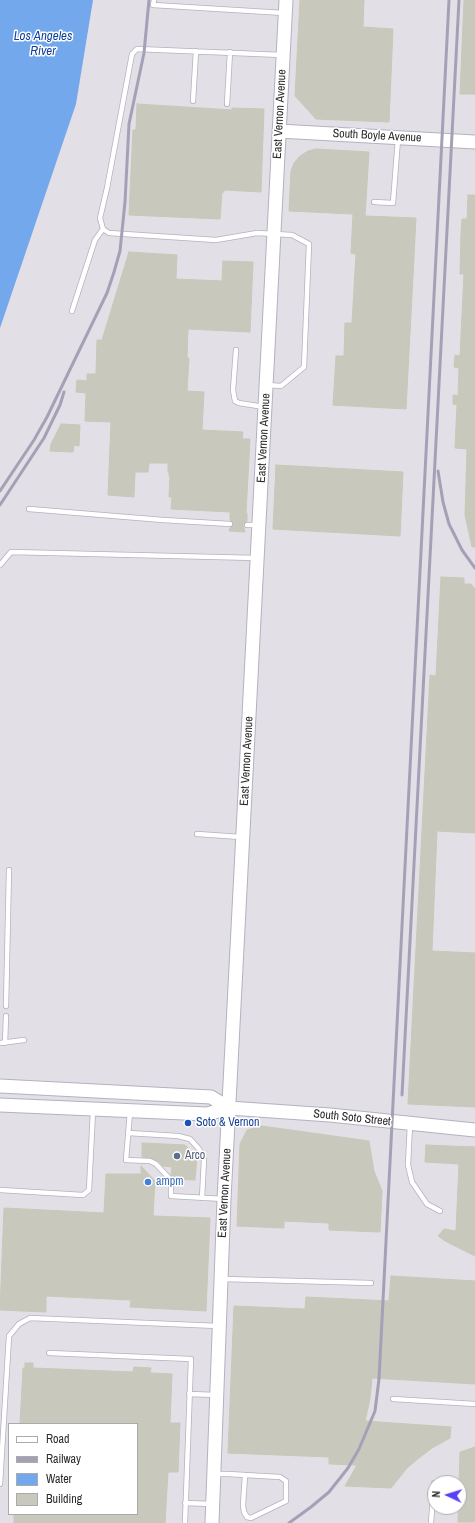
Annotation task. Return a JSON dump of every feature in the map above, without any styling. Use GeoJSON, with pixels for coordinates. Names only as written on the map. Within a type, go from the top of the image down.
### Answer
{"type":"FeatureCollection","features":[{"type":"Feature","properties":{"kind":"street","name":"East Vernon Avenue"},"geometry":{"type":"LineString","coordinates":[[212,1523],[224,1199],[230,1108],[257,558],[253,525],[265,408],[286,6]]}},
{"type":"Feature","properties":{"kind":"street","name":"South Boyle Avenue"},"geometry":{"type":"LineString","coordinates":[[279,131],[475,142]]}},
{"type":"Feature","properties":{"kind":"street","name":"South Soto Street"},"geometry":{"type":"LineString","coordinates":[[0,1086],[211,1097],[230,1108]]}},
{"type":"Feature","properties":{"kind":"street","name":"South Soto Street"},"geometry":{"type":"LineString","coordinates":[[0,1105],[208,1114],[230,1108],[330,1115],[475,1130]]}},
{"type":"Feature","properties":{"kind":"lane"},"geometry":{"type":"LineString","coordinates":[[154,0],[154,5],[286,6]]}},
{"type":"Feature","properties":{"kind":"lane"},"geometry":{"type":"LineString","coordinates":[[266,385],[281,386],[304,367],[309,244],[292,234],[257,233],[216,240],[109,234],[103,229],[100,218],[132,54],[137,49],[283,55]]}},
{"type":"Feature","properties":{"kind":"lane"},"geometry":{"type":"LineString","coordinates":[[193,101],[196,51]]}},
{"type":"Feature","properties":{"kind":"lane"},"geometry":{"type":"LineString","coordinates":[[227,104],[230,52]]}},
{"type":"Feature","properties":{"kind":"lane"},"geometry":{"type":"LineString","coordinates":[[374,202],[393,203],[398,138]]}},
{"type":"Feature","properties":{"kind":"lane"},"geometry":{"type":"LineString","coordinates":[[72,311],[95,240],[103,229]]}},
{"type":"Feature","properties":{"kind":"lane"},"geometry":{"type":"LineString","coordinates":[[236,350],[233,390],[235,401],[265,408]]}},
{"type":"Feature","properties":{"kind":"lane"},"geometry":{"type":"LineString","coordinates":[[29,509],[230,524]]}},
{"type":"Feature","properties":{"kind":"lane"},"geometry":{"type":"LineString","coordinates":[[0,566],[11,552],[257,558]]}},
{"type":"Feature","properties":{"kind":"lane"},"geometry":{"type":"LineString","coordinates":[[197,834],[243,838]]}},
{"type":"Feature","properties":{"kind":"lane"},"geometry":{"type":"LineString","coordinates":[[6,1006],[9,870]]}},
{"type":"Feature","properties":{"kind":"lane"},"geometry":{"type":"LineString","coordinates":[[6,1016],[3,1043],[24,1040]]}},
{"type":"Feature","properties":{"kind":"lane"},"geometry":{"type":"LineString","coordinates":[[0,1190],[84,1195],[89,1190],[94,1109]]}},
{"type":"Feature","properties":{"kind":"lane"},"geometry":{"type":"LineString","coordinates":[[130,1110],[126,1160],[150,1161],[156,1164],[168,1177],[171,1184],[171,1196],[224,1199]]}},
{"type":"Feature","properties":{"kind":"lane"},"geometry":{"type":"LineString","coordinates":[[410,1124],[408,1165],[412,1182],[427,1204],[440,1211]]}},
{"type":"Feature","properties":{"kind":"lane"},"geometry":{"type":"LineString","coordinates":[[128,1133],[178,1136],[190,1139],[199,1149],[204,1160],[202,1198]]}},
{"type":"Feature","properties":{"kind":"lane"},"geometry":{"type":"LineString","coordinates":[[221,1279],[371,1283]]}},
{"type":"Feature","properties":{"kind":"lane"},"geometry":{"type":"LineString","coordinates":[[0,1484],[9,1336],[19,1324],[30,1318],[219,1326]]}},
{"type":"Feature","properties":{"kind":"lane"},"geometry":{"type":"LineString","coordinates":[[49,1353],[191,1359],[185,1523]]}},
{"type":"Feature","properties":{"kind":"lane"},"geometry":{"type":"LineString","coordinates":[[189,1394],[217,1395]]}},
{"type":"Feature","properties":{"kind":"lane"},"geometry":{"type":"LineString","coordinates":[[393,1399],[475,1404]]}},
{"type":"Feature","properties":{"kind":"lane"},"geometry":{"type":"LineString","coordinates":[[214,1474],[245,1475],[280,1477],[286,1481],[286,1501],[251,1518],[246,1517],[243,1505],[245,1475]]}},
{"type":"Feature","properties":{"kind":"lane"},"geometry":{"type":"LineString","coordinates":[[185,1503],[212,1504]]}},
{"type":"Feature","properties":{"kind":"shaded area"},"geometry":{"type":"Polygon","coordinates":[[[0,0],[475,0],[475,1523],[0,1523],[0,0]]]}},
{"type":"Feature","properties":{"kind":"water","name":"Los Angeles River"},"geometry":{"type":"Polygon","coordinates":[[[0,0],[93,0],[76,104],[0,328],[0,0]]]}},
{"type":"Feature","properties":{"kind":"building"},"geometry":{"type":"Polygon","coordinates":[[[300,0],[364,0],[363,27],[393,29],[389,122],[316,119],[295,96],[300,0]]]}},
{"type":"Feature","properties":{"kind":"building"},"geometry":{"type":"Polygon","coordinates":[[[464,0],[475,0],[475,94],[460,94],[464,0]]]}},
{"type":"Feature","properties":{"kind":"building"},"geometry":{"type":"Polygon","coordinates":[[[137,104],[232,110],[232,108],[264,109],[261,192],[224,190],[224,192],[222,192],[220,219],[129,215],[133,130],[136,130],[137,104]]]}},
{"type":"Feature","properties":{"kind":"building"},"geometry":{"type":"Polygon","coordinates":[[[316,149],[369,152],[365,216],[416,218],[406,409],[333,405],[336,356],[344,356],[345,323],[352,323],[356,254],[351,253],[353,214],[289,211],[291,171],[294,163],[300,156],[308,151],[316,149]]]}},
{"type":"Feature","properties":{"kind":"building"},"geometry":{"type":"Polygon","coordinates":[[[468,195],[475,195],[475,547],[472,547],[465,515],[467,449],[455,448],[457,405],[453,404],[453,395],[458,396],[459,368],[454,367],[455,355],[460,356],[464,274],[460,274],[461,234],[462,219],[467,219],[468,195]]]}},
{"type":"Feature","properties":{"kind":"building"},"geometry":{"type":"Polygon","coordinates":[[[129,252],[177,255],[176,279],[222,281],[223,261],[253,262],[250,332],[188,329],[187,358],[189,358],[187,391],[204,392],[202,430],[243,432],[242,439],[250,439],[246,513],[247,521],[243,525],[245,532],[229,531],[234,524],[230,520],[230,512],[171,509],[172,497],[169,497],[170,476],[168,472],[168,463],[149,463],[148,472],[135,472],[134,497],[108,495],[111,422],[85,421],[86,393],[76,392],[77,380],[87,381],[87,374],[96,374],[97,340],[102,340],[129,252]]]}},
{"type":"Feature","properties":{"kind":"building"},"geometry":{"type":"Polygon","coordinates":[[[61,424],[80,425],[79,446],[74,445],[73,452],[50,451],[51,444],[61,424]]]}},
{"type":"Feature","properties":{"kind":"building"},"geometry":{"type":"Polygon","coordinates":[[[276,465],[403,472],[400,536],[273,529],[276,465]]]}},
{"type":"Feature","properties":{"kind":"building"},"geometry":{"type":"Polygon","coordinates":[[[441,577],[464,578],[464,584],[471,584],[475,589],[475,833],[437,831],[432,951],[475,953],[475,1107],[408,1104],[430,675],[436,676],[441,577]]]}},
{"type":"Feature","properties":{"kind":"building"},"geometry":{"type":"Polygon","coordinates":[[[262,1126],[369,1141],[374,1171],[382,1191],[380,1232],[329,1230],[329,1223],[284,1221],[284,1228],[237,1226],[240,1144],[247,1130],[262,1126]]]}},
{"type":"Feature","properties":{"kind":"building"},"geometry":{"type":"Polygon","coordinates":[[[142,1143],[185,1145],[197,1157],[195,1180],[173,1179],[171,1175],[172,1167],[163,1166],[158,1161],[151,1158],[142,1157],[142,1143]]]}},
{"type":"Feature","properties":{"kind":"building"},"geometry":{"type":"Polygon","coordinates":[[[426,1145],[475,1147],[475,1256],[438,1236],[444,1229],[456,1231],[459,1164],[425,1162],[426,1145]]]}},
{"type":"Feature","properties":{"kind":"building"},"geometry":{"type":"Polygon","coordinates":[[[141,1166],[155,1181],[153,1216],[210,1218],[206,1311],[130,1307],[131,1300],[46,1296],[46,1312],[0,1310],[4,1208],[104,1213],[106,1174],[141,1174],[141,1166]]]}},
{"type":"Feature","properties":{"kind":"building"},"geometry":{"type":"Polygon","coordinates":[[[391,1276],[475,1281],[475,1384],[372,1378],[370,1399],[365,1421],[451,1427],[450,1438],[432,1448],[407,1468],[391,1488],[345,1486],[357,1465],[329,1464],[329,1457],[228,1453],[234,1306],[305,1309],[306,1297],[389,1301],[391,1276]]]}},
{"type":"Feature","properties":{"kind":"building"},"geometry":{"type":"Polygon","coordinates":[[[25,1363],[33,1363],[33,1368],[133,1372],[134,1367],[151,1368],[150,1373],[172,1374],[170,1423],[180,1423],[178,1472],[168,1472],[165,1523],[14,1523],[14,1515],[138,1515],[138,1423],[20,1423],[23,1368],[25,1368],[25,1363]]]}},
{"type":"Feature","properties":{"kind":"building"},"geometry":{"type":"Polygon","coordinates":[[[475,1447],[475,1522],[458,1522],[458,1515],[467,1515],[467,1475],[459,1475],[460,1452],[475,1447]]]}},
{"type":"Feature","properties":{"kind":"railway"},"geometry":{"type":"LineString","coordinates":[[0,491],[34,440],[47,417],[107,293],[114,272],[120,251],[125,202],[129,124],[144,53],[149,0]]}},
{"type":"Feature","properties":{"kind":"railway"},"geometry":{"type":"LineString","coordinates":[[289,1523],[329,1492],[348,1468],[359,1449],[375,1411],[379,1379],[449,0]]}},
{"type":"Feature","properties":{"kind":"railway"},"geometry":{"type":"LineString","coordinates":[[402,1095],[459,0]]}},
{"type":"Feature","properties":{"kind":"railway"},"geometry":{"type":"LineString","coordinates":[[0,505],[44,438],[60,405],[64,392]]}},
{"type":"Feature","properties":{"kind":"railway"},"geometry":{"type":"LineString","coordinates":[[438,471],[443,502],[449,524],[462,550],[475,568]]}},
{"type":"Feature","properties":{"kind":"place","name":"Soto & Vernon"},"geometry":{"type":"Point","coordinates":[188,1123]}},
{"type":"Feature","properties":{"kind":"place","name":"Arco"},"geometry":{"type":"Point","coordinates":[177,1156]}},
{"type":"Feature","properties":{"kind":"place","name":"ampm"},"geometry":{"type":"Point","coordinates":[148,1182]}}]}
